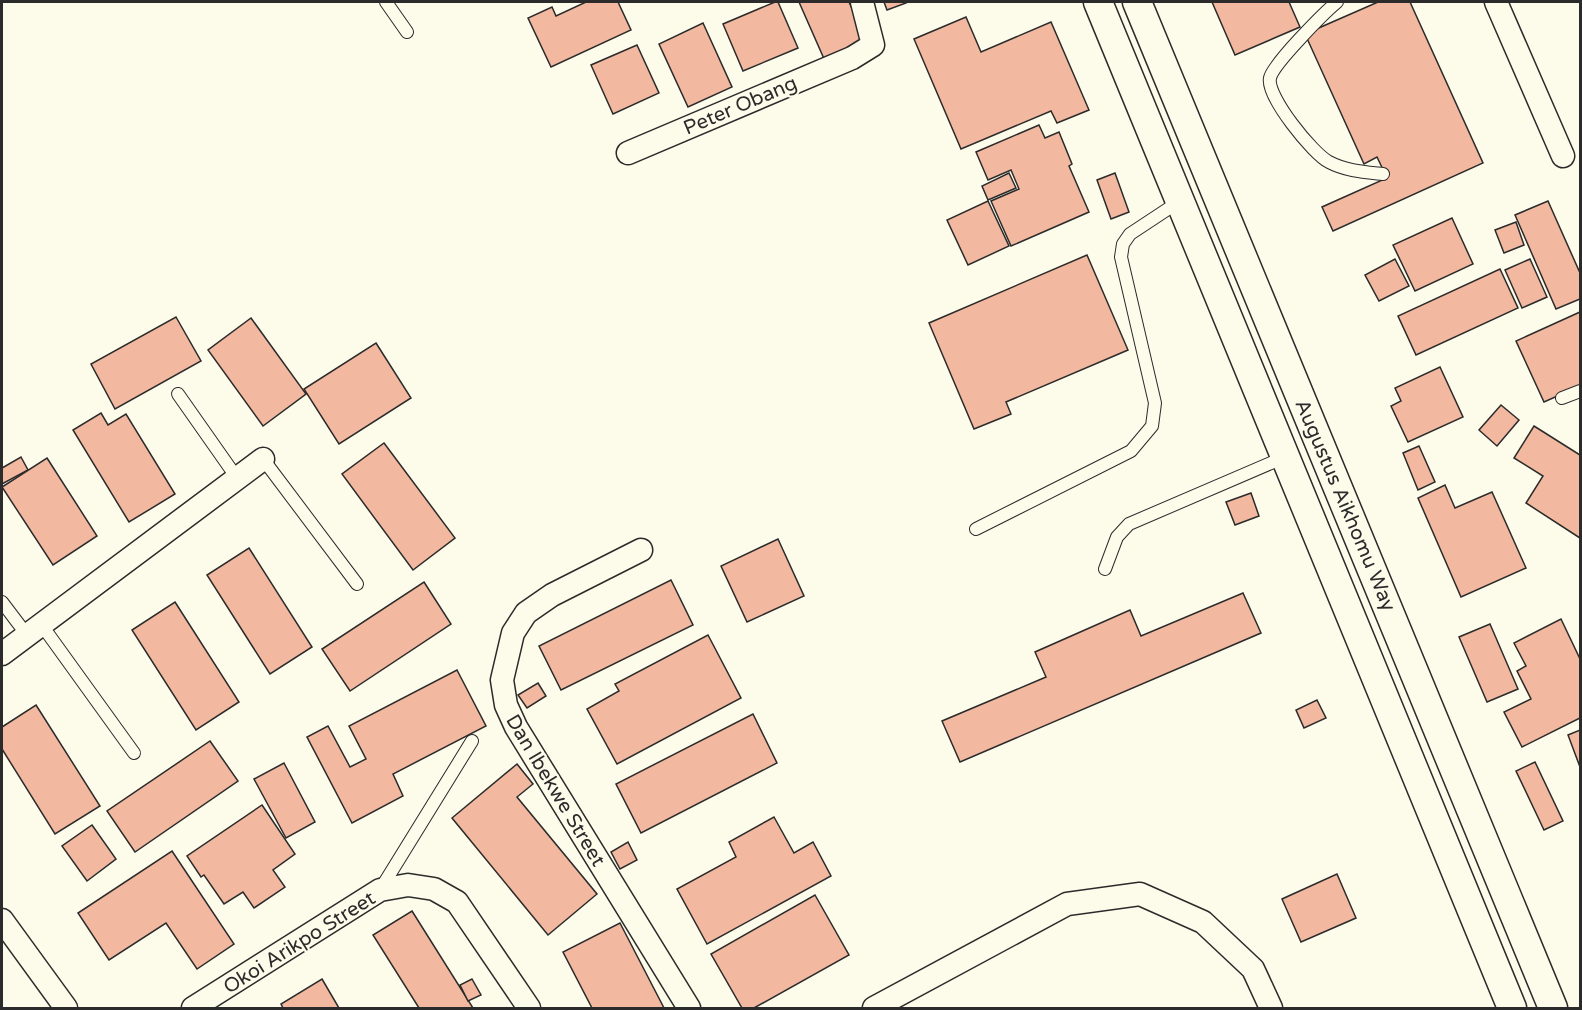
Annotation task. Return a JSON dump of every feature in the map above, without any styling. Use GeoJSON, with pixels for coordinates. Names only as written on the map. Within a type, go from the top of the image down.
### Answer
{"type":"FeatureCollection","features":[{"type":"Feature","properties":{"kind":"street","name":"Peter Obang"},"geometry":{"type":"LineString","coordinates":[[628,153],[852,57],[873,45],[862,2]]}},
{"type":"Feature","properties":{"kind":"street","name":"Augustus Aikhomu Way"},"geometry":{"type":"LineString","coordinates":[[1098,2],[1512,1008]]}},
{"type":"Feature","properties":{"kind":"street","name":"Augustus Aikhomu Way"},"geometry":{"type":"LineString","coordinates":[[1137,2],[1554,1008]]}},
{"type":"Feature","properties":{"kind":"street"},"geometry":{"type":"LineString","coordinates":[[1496,2],[1563,156]]}},
{"type":"Feature","properties":{"kind":"street"},"geometry":{"type":"LineString","coordinates":[[2,654],[263,459]]}},
{"type":"Feature","properties":{"kind":"street","name":"Dan Ibekwe Street"},"geometry":{"type":"LineString","coordinates":[[641,550],[552,595],[526,613],[513,633],[502,680],[506,705],[516,727],[689,1008]]}},
{"type":"Feature","properties":{"kind":"street","name":"Okoi Arikpo Street"},"geometry":{"type":"LineString","coordinates":[[193,1008],[380,890],[408,885],[434,889],[456,902],[529,1008]]}},
{"type":"Feature","properties":{"kind":"street"},"geometry":{"type":"LineString","coordinates":[[874,1008],[1067,904],[1140,894],[1203,922],[1253,969],[1271,1008]]}},
{"type":"Feature","properties":{"kind":"street"},"geometry":{"type":"LineString","coordinates":[[2,920],[66,1008]]}},
{"type":"Feature","properties":{"kind":"lane"},"geometry":{"type":"LineString","coordinates":[[386,2],[407,32]]}},
{"type":"Feature","properties":{"kind":"lane"},"geometry":{"type":"LineString","coordinates":[[1336,2],[1274,69],[1269,79],[1272,92],[1313,151],[1345,170],[1383,174]]}},
{"type":"Feature","properties":{"kind":"lane"},"geometry":{"type":"LineString","coordinates":[[976,529],[1131,451],[1152,426],[1155,403],[1121,257],[1124,244],[1130,234],[1180,201]]}},
{"type":"Feature","properties":{"kind":"lane"},"geometry":{"type":"LineString","coordinates":[[1562,398],[1581,391]]}},
{"type":"Feature","properties":{"kind":"lane"},"geometry":{"type":"LineString","coordinates":[[178,394],[237,478]]}},
{"type":"Feature","properties":{"kind":"lane"},"geometry":{"type":"LineString","coordinates":[[1105,569],[1117,537],[1129,524],[1285,457]]}},
{"type":"Feature","properties":{"kind":"lane"},"geometry":{"type":"LineString","coordinates":[[263,459],[357,584]]}},
{"type":"Feature","properties":{"kind":"lane"},"geometry":{"type":"LineString","coordinates":[[2,602],[34,629],[134,753]]}},
{"type":"Feature","properties":{"kind":"lane"},"geometry":{"type":"LineString","coordinates":[[380,890],[472,741]]}},
{"type":"Feature","properties":{"kind":"building"},"geometry":{"type":"Polygon","coordinates":[[[586,2],[618,2],[631,30],[551,67],[528,18],[552,7],[556,16],[586,2]]]}},
{"type":"Feature","properties":{"kind":"building"},"geometry":{"type":"Polygon","coordinates":[[[778,2],[798,48],[743,71],[723,24],[778,2]]]}},
{"type":"Feature","properties":{"kind":"building"},"geometry":{"type":"Polygon","coordinates":[[[799,2],[849,2],[868,43],[825,61],[799,2]]]}},
{"type":"Feature","properties":{"kind":"building"},"geometry":{"type":"Polygon","coordinates":[[[884,2],[905,2],[906,3],[887,10],[884,2]]]}},
{"type":"Feature","properties":{"kind":"building"},"geometry":{"type":"Polygon","coordinates":[[[1212,2],[1289,2],[1300,27],[1235,55],[1212,2]]]}},
{"type":"Feature","properties":{"kind":"building"},"geometry":{"type":"Polygon","coordinates":[[[1378,2],[1410,2],[1483,163],[1333,231],[1322,207],[1387,178],[1377,157],[1364,164],[1305,34],[1378,2]]]}},
{"type":"Feature","properties":{"kind":"building"},"geometry":{"type":"Polygon","coordinates":[[[966,17],[981,52],[1051,22],[1089,110],[1057,123],[1051,111],[961,149],[914,39],[966,17]]]}},
{"type":"Feature","properties":{"kind":"building"},"geometry":{"type":"Polygon","coordinates":[[[703,23],[732,87],[688,107],[659,44],[703,23]]]}},
{"type":"Feature","properties":{"kind":"building"},"geometry":{"type":"Polygon","coordinates":[[[637,45],[659,93],[613,114],[591,65],[637,45]]]}},
{"type":"Feature","properties":{"kind":"building"},"geometry":{"type":"Polygon","coordinates":[[[1039,125],[1045,138],[1059,132],[1072,164],[1069,166],[1089,212],[1011,246],[991,201],[1019,189],[1011,170],[988,180],[976,152],[1039,125]]]}},
{"type":"Feature","properties":{"kind":"building"},"geometry":{"type":"Polygon","coordinates":[[[1009,173],[1016,188],[988,200],[982,186],[1009,173]]]}},
{"type":"Feature","properties":{"kind":"building"},"geometry":{"type":"Polygon","coordinates":[[[1115,173],[1129,212],[1111,219],[1097,180],[1115,173]]]}},
{"type":"Feature","properties":{"kind":"building"},"geometry":{"type":"Polygon","coordinates":[[[988,201],[1009,246],[968,265],[947,220],[988,201]]]}},
{"type":"Feature","properties":{"kind":"building"},"geometry":{"type":"Polygon","coordinates":[[[1548,201],[1580,273],[1580,299],[1556,309],[1515,215],[1548,201]]]}},
{"type":"Feature","properties":{"kind":"building"},"geometry":{"type":"Polygon","coordinates":[[[1452,218],[1473,264],[1415,291],[1393,245],[1452,218]]]}},
{"type":"Feature","properties":{"kind":"building"},"geometry":{"type":"Polygon","coordinates":[[[1516,222],[1524,245],[1504,253],[1495,230],[1516,222]]]}},
{"type":"Feature","properties":{"kind":"building"},"geometry":{"type":"Polygon","coordinates":[[[1087,255],[1128,350],[1006,402],[1011,414],[974,429],[929,323],[1087,255]]]}},
{"type":"Feature","properties":{"kind":"building"},"geometry":{"type":"Polygon","coordinates":[[[1395,259],[1409,286],[1379,301],[1365,275],[1395,259]]]}},
{"type":"Feature","properties":{"kind":"building"},"geometry":{"type":"Polygon","coordinates":[[[1530,259],[1547,297],[1522,308],[1505,270],[1530,259]]]}},
{"type":"Feature","properties":{"kind":"building"},"geometry":{"type":"Polygon","coordinates":[[[1500,269],[1518,308],[1416,355],[1398,316],[1500,269]]]}},
{"type":"Feature","properties":{"kind":"building"},"geometry":{"type":"Polygon","coordinates":[[[1580,312],[1580,386],[1544,402],[1516,341],[1580,312]]]}},
{"type":"Feature","properties":{"kind":"building"},"geometry":{"type":"Polygon","coordinates":[[[176,317],[201,361],[115,409],[91,364],[176,317]]]}},
{"type":"Feature","properties":{"kind":"building"},"geometry":{"type":"Polygon","coordinates":[[[251,318],[306,394],[263,426],[208,350],[251,318]]]}},
{"type":"Feature","properties":{"kind":"building"},"geometry":{"type":"Polygon","coordinates":[[[376,343],[411,398],[339,444],[304,389],[376,343]]]}},
{"type":"Feature","properties":{"kind":"building"},"geometry":{"type":"Polygon","coordinates":[[[1440,367],[1463,417],[1408,442],[1391,406],[1401,401],[1395,388],[1440,367]]]}},
{"type":"Feature","properties":{"kind":"building"},"geometry":{"type":"Polygon","coordinates":[[[1501,405],[1519,420],[1497,446],[1479,430],[1501,405]]]}},
{"type":"Feature","properties":{"kind":"building"},"geometry":{"type":"Polygon","coordinates":[[[101,413],[108,425],[126,414],[175,494],[129,522],[73,430],[101,413]]]}},
{"type":"Feature","properties":{"kind":"building"},"geometry":{"type":"Polygon","coordinates":[[[1534,426],[1580,455],[1580,538],[1526,503],[1543,476],[1514,458],[1534,426]]]}},
{"type":"Feature","properties":{"kind":"building"},"geometry":{"type":"Polygon","coordinates":[[[384,443],[455,538],[413,570],[342,474],[384,443]]]}},
{"type":"Feature","properties":{"kind":"building"},"geometry":{"type":"Polygon","coordinates":[[[1419,446],[1435,482],[1418,490],[1403,453],[1419,446]]]}},
{"type":"Feature","properties":{"kind":"building"},"geometry":{"type":"Polygon","coordinates":[[[21,457],[28,470],[2,484],[2,468],[21,457]]]}},
{"type":"Feature","properties":{"kind":"building"},"geometry":{"type":"Polygon","coordinates":[[[47,458],[97,536],[53,565],[2,487],[47,458]]]}},
{"type":"Feature","properties":{"kind":"building"},"geometry":{"type":"Polygon","coordinates":[[[1445,485],[1455,508],[1492,492],[1526,568],[1461,597],[1418,498],[1445,485]]]}},
{"type":"Feature","properties":{"kind":"building"},"geometry":{"type":"Polygon","coordinates":[[[1251,493],[1259,516],[1235,525],[1226,502],[1251,493]]]}},
{"type":"Feature","properties":{"kind":"building"},"geometry":{"type":"Polygon","coordinates":[[[778,539],[804,596],[747,622],[721,566],[778,539]]]}},
{"type":"Feature","properties":{"kind":"building"},"geometry":{"type":"Polygon","coordinates":[[[249,548],[312,647],[270,674],[207,575],[249,548]]]}},
{"type":"Feature","properties":{"kind":"building"},"geometry":{"type":"Polygon","coordinates":[[[671,580],[693,625],[561,690],[539,646],[671,580]]]}},
{"type":"Feature","properties":{"kind":"building"},"geometry":{"type":"Polygon","coordinates":[[[424,582],[451,624],[350,691],[322,649],[424,582]]]}},
{"type":"Feature","properties":{"kind":"building"},"geometry":{"type":"Polygon","coordinates":[[[1243,593],[1261,633],[960,762],[942,721],[1046,677],[1035,652],[1130,610],[1141,636],[1243,593]]]}},
{"type":"Feature","properties":{"kind":"building"},"geometry":{"type":"Polygon","coordinates":[[[175,602],[239,702],[196,730],[132,630],[175,602]]]}},
{"type":"Feature","properties":{"kind":"building"},"geometry":{"type":"Polygon","coordinates":[[[1561,619],[1580,659],[1580,718],[1522,747],[1504,712],[1531,699],[1517,671],[1526,666],[1514,643],[1561,619]]]}},
{"type":"Feature","properties":{"kind":"building"},"geometry":{"type":"Polygon","coordinates":[[[1490,624],[1518,689],[1487,702],[1459,637],[1490,624]]]}},
{"type":"Feature","properties":{"kind":"building"},"geometry":{"type":"Polygon","coordinates":[[[708,635],[741,698],[617,764],[587,709],[619,691],[615,684],[708,635]]]}},
{"type":"Feature","properties":{"kind":"building"},"geometry":{"type":"Polygon","coordinates":[[[457,670],[486,726],[393,774],[403,796],[352,823],[307,737],[328,726],[350,767],[366,759],[349,726],[457,670]]]}},
{"type":"Feature","properties":{"kind":"building"},"geometry":{"type":"Polygon","coordinates":[[[538,683],[546,696],[527,708],[518,695],[538,683]]]}},
{"type":"Feature","properties":{"kind":"building"},"geometry":{"type":"Polygon","coordinates":[[[1317,700],[1326,718],[1304,728],[1296,710],[1317,700]]]}},
{"type":"Feature","properties":{"kind":"building"},"geometry":{"type":"Polygon","coordinates":[[[36,705],[100,806],[55,834],[2,749],[2,727],[36,705]]]}},
{"type":"Feature","properties":{"kind":"building"},"geometry":{"type":"Polygon","coordinates":[[[753,714],[777,763],[641,833],[616,784],[753,714]]]}},
{"type":"Feature","properties":{"kind":"building"},"geometry":{"type":"Polygon","coordinates":[[[1580,730],[1580,767],[1568,735],[1580,730]]]}},
{"type":"Feature","properties":{"kind":"building"},"geometry":{"type":"Polygon","coordinates":[[[210,741],[238,781],[135,852],[107,811],[210,741]]]}},
{"type":"Feature","properties":{"kind":"building"},"geometry":{"type":"Polygon","coordinates":[[[1535,762],[1563,821],[1544,830],[1516,771],[1535,762]]]}},
{"type":"Feature","properties":{"kind":"building"},"geometry":{"type":"Polygon","coordinates":[[[284,763],[315,822],[286,838],[254,779],[284,763]]]}},
{"type":"Feature","properties":{"kind":"building"},"geometry":{"type":"Polygon","coordinates":[[[517,764],[533,784],[517,797],[597,894],[548,935],[452,818],[517,764]]]}},
{"type":"Feature","properties":{"kind":"building"},"geometry":{"type":"Polygon","coordinates":[[[262,805],[295,854],[273,870],[285,887],[254,908],[243,892],[224,904],[204,875],[201,877],[187,856],[262,805]]]}},
{"type":"Feature","properties":{"kind":"building"},"geometry":{"type":"Polygon","coordinates":[[[774,817],[794,853],[813,842],[831,876],[707,944],[677,889],[736,857],[729,842],[774,817]]]}},
{"type":"Feature","properties":{"kind":"building"},"geometry":{"type":"Polygon","coordinates":[[[92,825],[116,859],[87,881],[62,846],[92,825]]]}},
{"type":"Feature","properties":{"kind":"building"},"geometry":{"type":"Polygon","coordinates":[[[628,842],[637,860],[620,869],[611,852],[628,842]]]}},
{"type":"Feature","properties":{"kind":"building"},"geometry":{"type":"Polygon","coordinates":[[[172,851],[234,944],[197,969],[166,923],[109,960],[78,913],[172,851]]]}},
{"type":"Feature","properties":{"kind":"building"},"geometry":{"type":"Polygon","coordinates":[[[1337,874],[1356,918],[1301,942],[1282,899],[1337,874]]]}},
{"type":"Feature","properties":{"kind":"building"},"geometry":{"type":"Polygon","coordinates":[[[815,895],[849,955],[754,1008],[742,1008],[711,954],[815,895]]]}},
{"type":"Feature","properties":{"kind":"building"},"geometry":{"type":"Polygon","coordinates":[[[412,911],[473,1008],[419,1008],[373,935],[412,911]]]}},
{"type":"Feature","properties":{"kind":"building"},"geometry":{"type":"Polygon","coordinates":[[[620,923],[664,1008],[592,1008],[563,952],[620,923]]]}},
{"type":"Feature","properties":{"kind":"building"},"geometry":{"type":"Polygon","coordinates":[[[322,979],[339,1008],[283,1008],[281,1004],[322,979]]]}},
{"type":"Feature","properties":{"kind":"building"},"geometry":{"type":"Polygon","coordinates":[[[472,979],[481,995],[468,1001],[460,985],[472,979]]]}}]}
